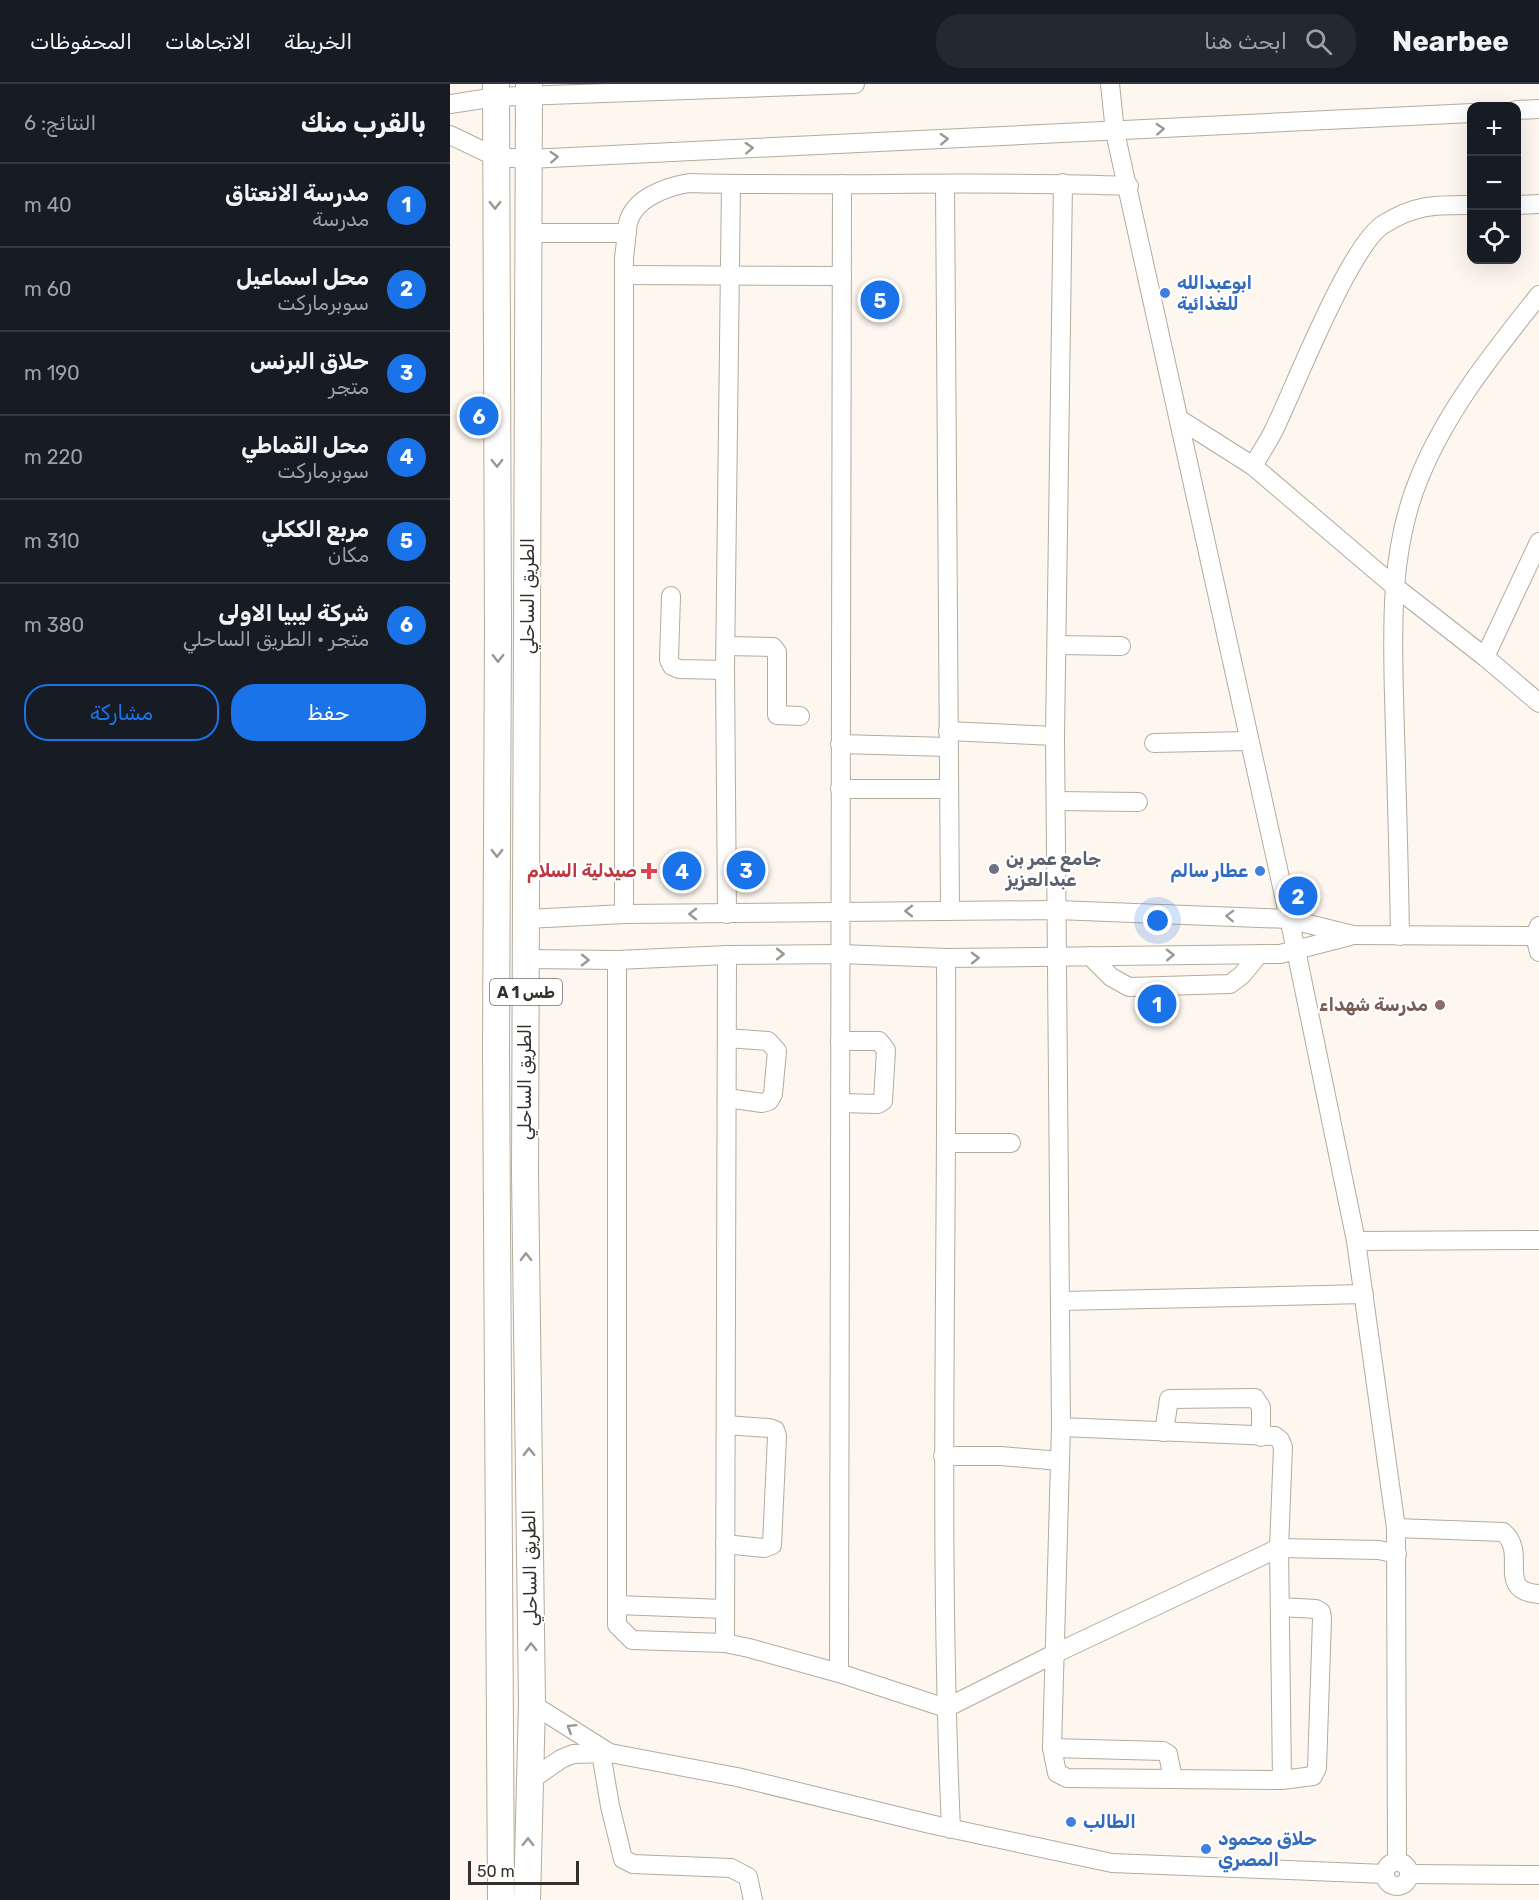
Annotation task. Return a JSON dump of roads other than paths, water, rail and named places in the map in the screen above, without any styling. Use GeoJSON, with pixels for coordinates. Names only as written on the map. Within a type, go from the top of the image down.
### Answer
{"type":"FeatureCollection","features":[{"type":"Feature","properties":{"kind":"highway","name":"الطريق الساحلي"},"geometry":{"type":"LineString","coordinates":[[496,90],[498,629],[496,1052],[501,1900]]}},
{"type":"Feature","properties":{"kind":"highway","name":"الطريق الساحلي"},"geometry":{"type":"LineString","coordinates":[[527,1900],[528,1782],[532,1704],[525,1173],[529,90]]}},
{"type":"Feature","properties":{"kind":"street"},"geometry":{"type":"LineString","coordinates":[[450,104],[496,90],[855,84]]}},
{"type":"Feature","properties":{"kind":"street"},"geometry":{"type":"LineString","coordinates":[[1110,84],[1115,132],[1129,186],[1296,950],[1356,1241],[1396,1528],[1396,1879]]}},
{"type":"Feature","properties":{"kind":"street"},"geometry":{"type":"LineString","coordinates":[[1521,110],[1539,109]]}},
{"type":"Feature","properties":{"kind":"street"},"geometry":{"type":"LineString","coordinates":[[450,135],[496,157],[529,159],[1115,132],[1467,112]]}},
{"type":"Feature","properties":{"kind":"street"},"geometry":{"type":"LineString","coordinates":[[624,914],[624,275],[628,220],[648,196],[669,187],[688,183],[945,185],[1063,183],[1129,186]]}},
{"type":"Feature","properties":{"kind":"street"},"geometry":{"type":"LineString","coordinates":[[1063,183],[1055,736],[1062,1300],[1061,1427],[1052,1748],[1057,1773],[1060,1777],[1282,1780],[1313,1776],[1317,1768],[1321,1612],[1316,1609],[1280,1607]]}},
{"type":"Feature","properties":{"kind":"street"},"geometry":{"type":"LineString","coordinates":[[727,914],[725,670],[732,276],[731,184]]}},
{"type":"Feature","properties":{"kind":"street"},"geometry":{"type":"LineString","coordinates":[[839,1673],[842,184]]}},
{"type":"Feature","properties":{"kind":"street"},"geometry":{"type":"LineString","coordinates":[[945,185],[950,911]]}},
{"type":"Feature","properties":{"kind":"street"},"geometry":{"type":"LineString","coordinates":[[1521,205],[1539,204]]}},
{"type":"Feature","properties":{"kind":"street"},"geometry":{"type":"LineString","coordinates":[[1253,466],[1274,431],[1312,345],[1357,257],[1381,225],[1425,205],[1467,205]]}},
{"type":"Feature","properties":{"kind":"street"},"geometry":{"type":"LineString","coordinates":[[529,234],[627,233]]}},
{"type":"Feature","properties":{"kind":"street"},"geometry":{"type":"LineString","coordinates":[[624,275],[842,276]]}},
{"type":"Feature","properties":{"kind":"street"},"geometry":{"type":"LineString","coordinates":[[1400,936],[1394,586],[1406,518],[1419,478],[1441,430],[1479,370],[1539,295]]}},
{"type":"Feature","properties":{"kind":"street"},"geometry":{"type":"LineString","coordinates":[[1179,419],[1253,466],[1394,586],[1485,657],[1539,703]]}},
{"type":"Feature","properties":{"kind":"street"},"geometry":{"type":"LineString","coordinates":[[1485,657],[1539,542]]}},
{"type":"Feature","properties":{"kind":"street"},"geometry":{"type":"LineString","coordinates":[[671,596],[669,660],[672,666],[679,669],[725,670]]}},
{"type":"Feature","properties":{"kind":"street"},"geometry":{"type":"LineString","coordinates":[[1057,645],[1121,646]]}},
{"type":"Feature","properties":{"kind":"street"},"geometry":{"type":"LineString","coordinates":[[726,646],[773,647],[777,652],[777,715],[800,716]]}},
{"type":"Feature","properties":{"kind":"street"},"geometry":{"type":"LineString","coordinates":[[840,744],[1055,736]]}},
{"type":"Feature","properties":{"kind":"street"},"geometry":{"type":"LineString","coordinates":[[1154,743],[1250,741]]}},
{"type":"Feature","properties":{"kind":"street"},"geometry":{"type":"LineString","coordinates":[[840,789],[949,789]]}},
{"type":"Feature","properties":{"kind":"street"},"geometry":{"type":"LineString","coordinates":[[1056,801],[1138,802]]}},
{"type":"Feature","properties":{"kind":"street"},"geometry":{"type":"LineString","coordinates":[[527,919],[624,914],[1057,910],[1288,919],[1353,935],[1538,938]]}},
{"type":"Feature","properties":{"kind":"street"},"geometry":{"type":"LineString","coordinates":[[526,959],[616,960],[727,955],[840,954],[946,958],[1280,954],[1353,935]]}},
{"type":"Feature","properties":{"kind":"street"},"geometry":{"type":"LineString","coordinates":[[1090,956],[1111,977],[1129,987],[1230,984],[1237,980],[1259,954]]}},
{"type":"Feature","properties":{"kind":"street"},"geometry":{"type":"LineString","coordinates":[[725,1643],[727,955]]}},
{"type":"Feature","properties":{"kind":"street"},"geometry":{"type":"LineString","coordinates":[[946,958],[947,1143],[943,1456],[946,1708],[951,1829]]}},
{"type":"Feature","properties":{"kind":"street"},"geometry":{"type":"LineString","coordinates":[[616,960],[617,1625],[632,1640],[725,1643],[839,1673],[946,1708],[1054,1654],[1279,1548],[1379,1550],[1397,1554]]}},
{"type":"Feature","properties":{"kind":"street"},"geometry":{"type":"LineString","coordinates":[[727,1038],[768,1041],[777,1051],[773,1094],[769,1101],[762,1103],[727,1098]]}},
{"type":"Feature","properties":{"kind":"street"},"geometry":{"type":"LineString","coordinates":[[840,1041],[879,1041],[886,1050],[883,1101],[878,1104],[840,1103]]}},
{"type":"Feature","properties":{"kind":"street"},"geometry":{"type":"LineString","coordinates":[[947,1143],[1011,1143]]}},
{"type":"Feature","properties":{"kind":"street"},"geometry":{"type":"LineString","coordinates":[[1356,1241],[1539,1240]]}},
{"type":"Feature","properties":{"kind":"street"},"geometry":{"type":"LineString","coordinates":[[1062,1300],[1364,1294]]}},
{"type":"Feature","properties":{"kind":"street"},"geometry":{"type":"LineString","coordinates":[[1164,1432],[1169,1399],[1255,1398],[1261,1407],[1261,1437]]}},
{"type":"Feature","properties":{"kind":"street"},"geometry":{"type":"LineString","coordinates":[[725,1544],[764,1548],[772,1545],[777,1436],[775,1430],[769,1428],[726,1425]]}},
{"type":"Feature","properties":{"kind":"street"},"geometry":{"type":"LineString","coordinates":[[1061,1427],[1275,1437],[1280,1440],[1283,1447],[1279,1548],[1282,1780]]}},
{"type":"Feature","properties":{"kind":"street"},"geometry":{"type":"LineString","coordinates":[[943,1456],[1001,1456],[1060,1461]]}},
{"type":"Feature","properties":{"kind":"street"},"geometry":{"type":"LineString","coordinates":[[1396,1528],[1503,1532],[1510,1538],[1515,1548],[1514,1580],[1519,1588],[1528,1593],[1539,1594]]}},
{"type":"Feature","properties":{"kind":"street"},"geometry":{"type":"LineString","coordinates":[[617,1605],[724,1608]]}},
{"type":"Feature","properties":{"kind":"street"},"geometry":{"type":"LineString","coordinates":[[532,1704],[606,1753]]}},
{"type":"Feature","properties":{"kind":"street"},"geometry":{"type":"LineString","coordinates":[[1052,1748],[1163,1751],[1168,1754],[1173,1779]]}},
{"type":"Feature","properties":{"kind":"street"},"geometry":{"type":"LineString","coordinates":[[528,1782],[561,1759],[580,1753],[606,1753],[737,1777],[951,1829],[1112,1863],[1396,1879],[1539,1875]]}},
{"type":"Feature","properties":{"kind":"street"},"geometry":{"type":"LineString","coordinates":[[606,1753],[610,1806],[623,1859],[633,1864],[731,1868],[748,1877],[753,1900]]}},
{"type":"Feature","properties":{"kind":"place","name":"ابوعبدالله للغذائية"},"geometry":{"type":"Point","coordinates":[1165,293]}},
{"type":"Feature","properties":{"kind":"place","name":"مربع الككلي"},"geometry":{"type":"Point","coordinates":[880,300]}},
{"type":"Feature","properties":{"kind":"place","name":"شركة ليبيا الاولى"},"geometry":{"type":"Point","coordinates":[479,416]}},
{"type":"Feature","properties":{"kind":"place","name":"جامع عمر بن عبدالعزيز"},"geometry":{"type":"Point","coordinates":[994,869]}},
{"type":"Feature","properties":{"kind":"place","name":"حلاق البرنس"},"geometry":{"type":"Point","coordinates":[746,870]}},
{"type":"Feature","properties":{"kind":"place","name":"صيدلية السلام"},"geometry":{"type":"Point","coordinates":[649,871]}},
{"type":"Feature","properties":{"kind":"place","name":"محل القماطي"},"geometry":{"type":"Point","coordinates":[682,871]}},
{"type":"Feature","properties":{"kind":"place","name":"عطار سالم"},"geometry":{"type":"Point","coordinates":[1260,871]}},
{"type":"Feature","properties":{"kind":"place","name":"محل اسماعيل"},"geometry":{"type":"Point","coordinates":[1298,896]}},
{"type":"Feature","properties":{"kind":"place","name":"مدرسة الانعتاق"},"geometry":{"type":"Point","coordinates":[1157,1004]}},
{"type":"Feature","properties":{"kind":"place","name":"مدرسة شهداء"},"geometry":{"type":"Point","coordinates":[1440,1005]}},
{"type":"Feature","properties":{"kind":"place","name":"الطالب"},"geometry":{"type":"Point","coordinates":[1071,1822]}},
{"type":"Feature","properties":{"kind":"place","name":"حلاق محمود المصري"},"geometry":{"type":"Point","coordinates":[1206,1849]}}]}
